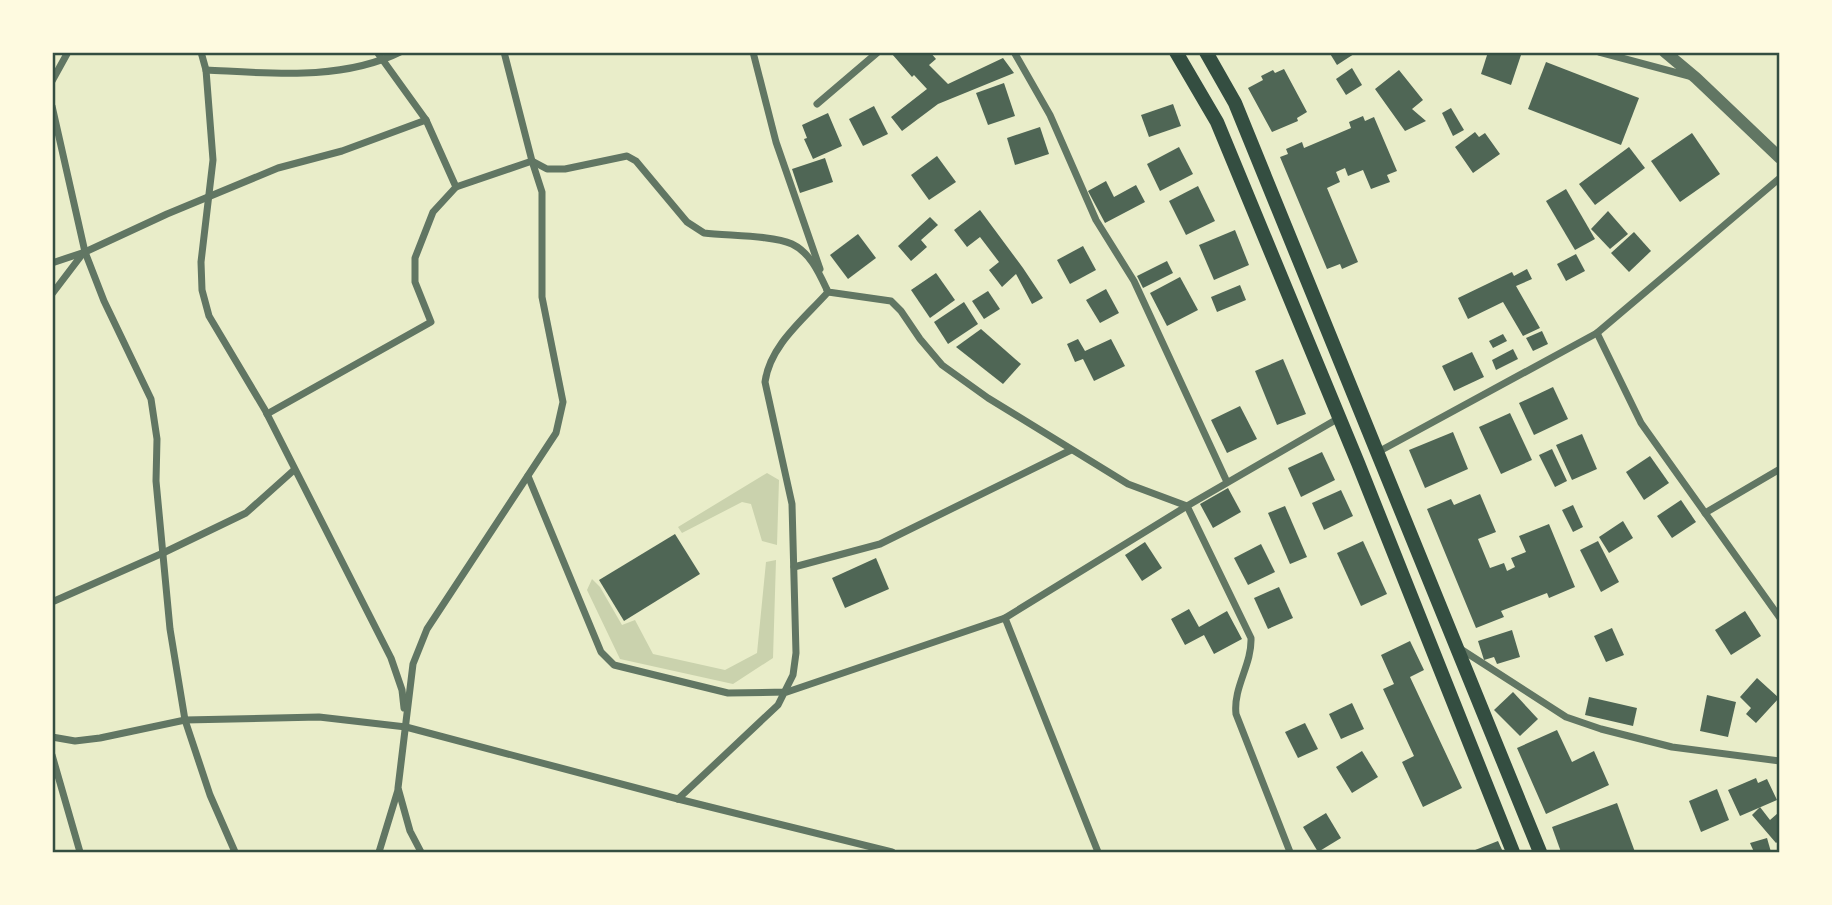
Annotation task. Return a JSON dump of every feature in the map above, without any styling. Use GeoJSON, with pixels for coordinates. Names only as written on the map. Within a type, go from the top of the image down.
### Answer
{"type":"FeatureCollection","features":[{"type":"Feature","properties":{"kind":"main road"},"geometry":{"type":"LineString","coordinates":[[1177,52],[1217,121],[1340,418],[1513,852]]}},
{"type":"Feature","properties":{"kind":"main road"},"geometry":{"type":"LineString","coordinates":[[1206,52],[1234,103],[1540,852]]}},
{"type":"Feature","properties":{"kind":"main road"},"geometry":{"type":"LineString","coordinates":[[1340,418],[1359,407]]}},
{"type":"Feature","properties":{"kind":"main road"},"geometry":{"type":"LineString","coordinates":[[1358,463],[1378,452]]}},
{"type":"Feature","properties":{"kind":"street"},"geometry":{"type":"LineString","coordinates":[[52,81],[68,52]]}},
{"type":"Feature","properties":{"kind":"street"},"geometry":{"type":"LineString","coordinates":[[201,52],[206,70],[214,160],[201,262],[202,290],[209,316],[267,414],[391,658],[402,690],[406,727]]}},
{"type":"Feature","properties":{"kind":"street"},"geometry":{"type":"LineString","coordinates":[[377,52],[426,120],[456,187]]}},
{"type":"Feature","properties":{"kind":"street"},"geometry":{"type":"LineString","coordinates":[[206,70],[303,74],[382,62],[400,52]]}},
{"type":"Feature","properties":{"kind":"street"},"geometry":{"type":"LineString","coordinates":[[379,852],[398,788],[413,664],[421,639],[556,433],[563,402],[544,309],[541,272],[544,209],[542,192],[531,161],[504,52]]}},
{"type":"Feature","properties":{"kind":"street"},"geometry":{"type":"LineString","coordinates":[[753,52],[776,142],[828,292]]}},
{"type":"Feature","properties":{"kind":"street"},"geometry":{"type":"LineString","coordinates":[[817,104],[878,52]]}},
{"type":"Feature","properties":{"kind":"street"},"geometry":{"type":"LineString","coordinates":[[1014,52],[1050,115],[1096,219],[1134,281],[1227,482]]}},
{"type":"Feature","properties":{"kind":"street"},"geometry":{"type":"LineString","coordinates":[[1599,52],[1696,78]]}},
{"type":"Feature","properties":{"kind":"street"},"geometry":{"type":"LineString","coordinates":[[1664,52],[1696,78],[1780,158]]}},
{"type":"Feature","properties":{"kind":"street"},"geometry":{"type":"LineString","coordinates":[[52,106],[85,251],[104,301],[151,399],[157,439],[156,481],[170,629],[186,720],[210,795],[235,852]]}},
{"type":"Feature","properties":{"kind":"street"},"geometry":{"type":"LineString","coordinates":[[52,263],[278,168],[342,151],[426,120]]}},
{"type":"Feature","properties":{"kind":"street"},"geometry":{"type":"LineString","coordinates":[[267,414],[431,322],[415,282],[415,258],[433,212],[456,187],[531,161],[547,169],[565,169],[626,156],[636,161],[695,228],[704,233],[793,244],[817,268],[828,292]]}},
{"type":"Feature","properties":{"kind":"street"},"geometry":{"type":"LineString","coordinates":[[1378,452],[1597,333],[1780,178]]}},
{"type":"Feature","properties":{"kind":"street"},"geometry":{"type":"LineString","coordinates":[[52,294],[85,251]]}},
{"type":"Feature","properties":{"kind":"street"},"geometry":{"type":"LineString","coordinates":[[828,292],[891,301],[942,365],[988,398],[1128,484],[1186,506],[1251,638],[1250,657],[1235,700],[1236,715],[1290,852]]}},
{"type":"Feature","properties":{"kind":"street"},"geometry":{"type":"LineString","coordinates":[[678,799],[768,716],[787,692],[793,675],[796,653],[792,504],[765,382],[767,367],[774,352],[828,292]]}},
{"type":"Feature","properties":{"kind":"street"},"geometry":{"type":"LineString","coordinates":[[1597,333],[1641,423],[1780,618]]}},
{"type":"Feature","properties":{"kind":"street"},"geometry":{"type":"LineString","coordinates":[[528,476],[601,652],[614,665],[728,693],[787,692],[1005,618],[1186,506],[1340,418]]}},
{"type":"Feature","properties":{"kind":"street"},"geometry":{"type":"LineString","coordinates":[[794,567],[880,544],[1072,450]]}},
{"type":"Feature","properties":{"kind":"street"},"geometry":{"type":"LineString","coordinates":[[1704,513],[1780,469]]}},
{"type":"Feature","properties":{"kind":"street"},"geometry":{"type":"LineString","coordinates":[[52,602],[246,513],[294,470]]}},
{"type":"Feature","properties":{"kind":"street"},"geometry":{"type":"LineString","coordinates":[[1005,618],[1098,852]]}},
{"type":"Feature","properties":{"kind":"street"},"geometry":{"type":"LineString","coordinates":[[1457,647],[1566,717],[1672,747],[1780,761]]}},
{"type":"Feature","properties":{"kind":"street"},"geometry":{"type":"LineString","coordinates":[[52,737],[75,741],[100,738],[186,720],[319,717],[406,727],[862,850],[892,852]]}},
{"type":"Feature","properties":{"kind":"street"},"geometry":{"type":"LineString","coordinates":[[52,755],[80,852]]}},
{"type":"Feature","properties":{"kind":"street"},"geometry":{"type":"LineString","coordinates":[[398,788],[410,831],[421,852]]}},
{"type":"Feature","properties":{"kind":"green space"},"geometry":{"type":"Polygon","coordinates":[[[767,473],[779,480],[777,545],[762,541],[751,504],[742,502],[682,533],[678,527],[767,473]]]}},
{"type":"Feature","properties":{"kind":"green space"},"geometry":{"type":"Polygon","coordinates":[[[776,560],[773,658],[733,684],[620,659],[587,590],[592,579],[600,587],[622,625],[635,620],[653,654],[725,670],[757,653],[766,562],[776,560]]]}},
{"type":"Feature","properties":{"kind":"building"},"geometry":{"type":"Polygon","coordinates":[[[930,52],[936,59],[929,65],[948,84],[1003,58],[1014,73],[938,104],[902,131],[891,117],[927,89],[914,75],[912,77],[892,54],[930,52]]]}},
{"type":"Feature","properties":{"kind":"building"},"geometry":{"type":"Polygon","coordinates":[[[1329,52],[1357,52],[1337,65],[1329,52]]]}},
{"type":"Feature","properties":{"kind":"building"},"geometry":{"type":"Polygon","coordinates":[[[1488,52],[1522,52],[1511,85],[1481,74],[1488,52]]]}},
{"type":"Feature","properties":{"kind":"building"},"geometry":{"type":"Polygon","coordinates":[[[1546,62],[1639,98],[1621,145],[1528,109],[1546,62]]]}},
{"type":"Feature","properties":{"kind":"building"},"geometry":{"type":"Polygon","coordinates":[[[1352,68],[1362,85],[1346,95],[1336,79],[1352,68]]]}},
{"type":"Feature","properties":{"kind":"building"},"geometry":{"type":"Polygon","coordinates":[[[1284,69],[1307,112],[1297,118],[1298,121],[1272,132],[1248,88],[1263,80],[1261,76],[1273,70],[1275,73],[1284,69]]]}},
{"type":"Feature","properties":{"kind":"building"},"geometry":{"type":"Polygon","coordinates":[[[1399,70],[1423,100],[1412,109],[1426,121],[1405,131],[1375,89],[1399,70]]]}},
{"type":"Feature","properties":{"kind":"building"},"geometry":{"type":"Polygon","coordinates":[[[1004,83],[1015,116],[988,125],[976,93],[1004,83]]]}},
{"type":"Feature","properties":{"kind":"building"},"geometry":{"type":"Polygon","coordinates":[[[1173,104],[1181,126],[1149,137],[1141,115],[1173,104]]]}},
{"type":"Feature","properties":{"kind":"building"},"geometry":{"type":"Polygon","coordinates":[[[874,106],[888,134],[863,146],[849,119],[874,106]]]}},
{"type":"Feature","properties":{"kind":"building"},"geometry":{"type":"Polygon","coordinates":[[[1451,108],[1464,130],[1453,136],[1442,113],[1451,108]]]}},
{"type":"Feature","properties":{"kind":"building"},"geometry":{"type":"Polygon","coordinates":[[[828,113],[842,146],[813,159],[804,139],[807,138],[802,125],[828,113]]]}},
{"type":"Feature","properties":{"kind":"building"},"geometry":{"type":"Polygon","coordinates":[[[1363,116],[1365,121],[1374,117],[1397,171],[1387,175],[1390,182],[1371,189],[1363,170],[1348,176],[1345,168],[1336,172],[1340,182],[1327,188],[1358,262],[1342,269],[1340,264],[1327,269],[1280,157],[1288,154],[1286,149],[1302,142],[1304,148],[1351,128],[1349,122],[1363,116]]]}},
{"type":"Feature","properties":{"kind":"building"},"geometry":{"type":"Polygon","coordinates":[[[1040,127],[1049,154],[1015,165],[1007,138],[1040,127]]]}},
{"type":"Feature","properties":{"kind":"building"},"geometry":{"type":"Polygon","coordinates":[[[1475,132],[1479,137],[1485,133],[1500,154],[1473,173],[1455,147],[1475,132]]]}},
{"type":"Feature","properties":{"kind":"building"},"geometry":{"type":"Polygon","coordinates":[[[1692,133],[1720,174],[1680,202],[1651,161],[1692,133]]]}},
{"type":"Feature","properties":{"kind":"building"},"geometry":{"type":"Polygon","coordinates":[[[1179,147],[1193,174],[1160,191],[1147,164],[1179,147]]]}},
{"type":"Feature","properties":{"kind":"building"},"geometry":{"type":"Polygon","coordinates":[[[1629,147],[1645,168],[1595,205],[1579,184],[1629,147]]]}},
{"type":"Feature","properties":{"kind":"building"},"geometry":{"type":"Polygon","coordinates":[[[937,156],[956,182],[929,200],[911,175],[937,156]]]}},
{"type":"Feature","properties":{"kind":"building"},"geometry":{"type":"Polygon","coordinates":[[[825,158],[833,182],[800,193],[792,169],[825,158]]]}},
{"type":"Feature","properties":{"kind":"building"},"geometry":{"type":"Polygon","coordinates":[[[1106,181],[1114,197],[1136,185],[1145,202],[1105,223],[1088,191],[1106,181]]]}},
{"type":"Feature","properties":{"kind":"building"},"geometry":{"type":"Polygon","coordinates":[[[1198,186],[1215,221],[1186,235],[1169,201],[1198,186]]]}},
{"type":"Feature","properties":{"kind":"building"},"geometry":{"type":"Polygon","coordinates":[[[1566,189],[1595,239],[1575,250],[1546,201],[1566,189]]]}},
{"type":"Feature","properties":{"kind":"building"},"geometry":{"type":"Polygon","coordinates":[[[980,210],[1043,298],[1032,304],[1016,274],[1002,287],[989,270],[999,262],[980,237],[967,247],[954,230],[980,210]]]}},
{"type":"Feature","properties":{"kind":"building"},"geometry":{"type":"Polygon","coordinates":[[[1608,211],[1628,234],[1610,249],[1591,229],[1608,211]]]}},
{"type":"Feature","properties":{"kind":"building"},"geometry":{"type":"Polygon","coordinates":[[[930,217],[938,225],[921,240],[927,247],[911,261],[898,246],[930,217]]]}},
{"type":"Feature","properties":{"kind":"building"},"geometry":{"type":"Polygon","coordinates":[[[1235,230],[1249,265],[1214,280],[1199,245],[1235,230]]]}},
{"type":"Feature","properties":{"kind":"building"},"geometry":{"type":"Polygon","coordinates":[[[1634,232],[1651,251],[1629,272],[1611,253],[1634,232]]]}},
{"type":"Feature","properties":{"kind":"building"},"geometry":{"type":"Polygon","coordinates":[[[858,234],[876,258],[848,279],[830,255],[858,234]]]}},
{"type":"Feature","properties":{"kind":"building"},"geometry":{"type":"Polygon","coordinates":[[[1083,246],[1096,270],[1070,284],[1057,260],[1083,246]]]}},
{"type":"Feature","properties":{"kind":"building"},"geometry":{"type":"Polygon","coordinates":[[[1576,254],[1585,271],[1566,281],[1557,264],[1576,254]]]}},
{"type":"Feature","properties":{"kind":"building"},"geometry":{"type":"Polygon","coordinates":[[[1167,261],[1173,273],[1143,288],[1137,276],[1167,261]]]}},
{"type":"Feature","properties":{"kind":"building"},"geometry":{"type":"Polygon","coordinates":[[[1527,269],[1532,279],[1516,286],[1540,328],[1523,336],[1503,302],[1468,319],[1458,298],[1512,272],[1514,276],[1527,269]]]}},
{"type":"Feature","properties":{"kind":"building"},"geometry":{"type":"Polygon","coordinates":[[[936,273],[955,300],[930,318],[911,290],[936,273]]]}},
{"type":"Feature","properties":{"kind":"building"},"geometry":{"type":"Polygon","coordinates":[[[1180,277],[1198,310],[1167,326],[1150,293],[1180,277]]]}},
{"type":"Feature","properties":{"kind":"building"},"geometry":{"type":"Polygon","coordinates":[[[1240,285],[1246,300],[1217,312],[1211,297],[1240,285]]]}},
{"type":"Feature","properties":{"kind":"building"},"geometry":{"type":"Polygon","coordinates":[[[1106,289],[1119,313],[1100,323],[1086,300],[1106,289]]]}},
{"type":"Feature","properties":{"kind":"building"},"geometry":{"type":"Polygon","coordinates":[[[988,291],[1000,309],[984,319],[972,301],[988,291]]]}},
{"type":"Feature","properties":{"kind":"building"},"geometry":{"type":"Polygon","coordinates":[[[964,302],[978,324],[948,344],[934,322],[964,302]]]}},
{"type":"Feature","properties":{"kind":"building"},"geometry":{"type":"Polygon","coordinates":[[[981,329],[1021,364],[1003,384],[956,347],[981,329]]]}},
{"type":"Feature","properties":{"kind":"building"},"geometry":{"type":"Polygon","coordinates":[[[1542,331],[1548,344],[1533,351],[1526,338],[1542,331]]]}},
{"type":"Feature","properties":{"kind":"building"},"geometry":{"type":"Polygon","coordinates":[[[1503,334],[1507,341],[1493,348],[1489,341],[1503,334]]]}},
{"type":"Feature","properties":{"kind":"building"},"geometry":{"type":"Polygon","coordinates":[[[1078,339],[1085,351],[1111,339],[1125,366],[1094,381],[1083,359],[1075,362],[1067,344],[1078,339]]]}},
{"type":"Feature","properties":{"kind":"building"},"geometry":{"type":"Polygon","coordinates":[[[1513,349],[1518,359],[1496,370],[1492,360],[1513,349]]]}},
{"type":"Feature","properties":{"kind":"building"},"geometry":{"type":"Polygon","coordinates":[[[1472,352],[1484,377],[1454,391],[1442,366],[1472,352]]]}},
{"type":"Feature","properties":{"kind":"building"},"geometry":{"type":"Polygon","coordinates":[[[1283,359],[1306,414],[1277,425],[1255,371],[1283,359]]]}},
{"type":"Feature","properties":{"kind":"building"},"geometry":{"type":"Polygon","coordinates":[[[1553,387],[1568,419],[1534,435],[1519,403],[1553,387]]]}},
{"type":"Feature","properties":{"kind":"building"},"geometry":{"type":"Polygon","coordinates":[[[1240,406],[1257,439],[1227,453],[1211,420],[1240,406]]]}},
{"type":"Feature","properties":{"kind":"building"},"geometry":{"type":"Polygon","coordinates":[[[1510,413],[1532,460],[1501,474],[1479,427],[1510,413]]]}},
{"type":"Feature","properties":{"kind":"building"},"geometry":{"type":"Polygon","coordinates":[[[1453,432],[1468,469],[1425,488],[1409,450],[1453,432]]]}},
{"type":"Feature","properties":{"kind":"building"},"geometry":{"type":"Polygon","coordinates":[[[1582,434],[1597,469],[1572,480],[1556,445],[1582,434]]]}},
{"type":"Feature","properties":{"kind":"building"},"geometry":{"type":"Polygon","coordinates":[[[1552,449],[1567,481],[1555,487],[1539,455],[1552,449]]]}},
{"type":"Feature","properties":{"kind":"building"},"geometry":{"type":"Polygon","coordinates":[[[1322,452],[1335,480],[1301,497],[1288,468],[1322,452]]]}},
{"type":"Feature","properties":{"kind":"building"},"geometry":{"type":"Polygon","coordinates":[[[1650,456],[1669,483],[1644,500],[1626,472],[1650,456]]]}},
{"type":"Feature","properties":{"kind":"building"},"geometry":{"type":"Polygon","coordinates":[[[1228,488],[1241,512],[1213,528],[1200,504],[1228,488]]]}},
{"type":"Feature","properties":{"kind":"building"},"geometry":{"type":"Polygon","coordinates":[[[1341,490],[1353,516],[1324,530],[1312,503],[1341,490]]]}},
{"type":"Feature","properties":{"kind":"building"},"geometry":{"type":"Polygon","coordinates":[[[1480,494],[1496,532],[1478,539],[1490,568],[1504,563],[1507,571],[1515,567],[1511,558],[1526,552],[1519,536],[1549,524],[1575,587],[1549,598],[1547,593],[1501,611],[1504,617],[1476,628],[1427,509],[1451,499],[1454,505],[1480,494]]]}},
{"type":"Feature","properties":{"kind":"building"},"geometry":{"type":"Polygon","coordinates":[[[1681,500],[1696,522],[1672,538],[1657,516],[1681,500]]]}},
{"type":"Feature","properties":{"kind":"building"},"geometry":{"type":"Polygon","coordinates":[[[1573,505],[1583,527],[1573,532],[1562,510],[1573,505]]]}},
{"type":"Feature","properties":{"kind":"building"},"geometry":{"type":"Polygon","coordinates":[[[1285,506],[1307,557],[1290,564],[1268,513],[1285,506]]]}},
{"type":"Feature","properties":{"kind":"building"},"geometry":{"type":"Polygon","coordinates":[[[1623,521],[1633,538],[1609,553],[1599,537],[1623,521]]]}},
{"type":"Feature","properties":{"kind":"building"},"geometry":{"type":"Polygon","coordinates":[[[675,534],[700,574],[624,621],[599,580],[675,534]]]}},
{"type":"Feature","properties":{"kind":"building"},"geometry":{"type":"Polygon","coordinates":[[[1363,541],[1387,594],[1361,606],[1337,553],[1363,541]]]}},
{"type":"Feature","properties":{"kind":"building"},"geometry":{"type":"Polygon","coordinates":[[[1598,541],[1619,582],[1601,592],[1580,550],[1598,541]]]}},
{"type":"Feature","properties":{"kind":"building"},"geometry":{"type":"Polygon","coordinates":[[[1145,542],[1162,568],[1142,581],[1125,555],[1145,542]]]}},
{"type":"Feature","properties":{"kind":"building"},"geometry":{"type":"Polygon","coordinates":[[[1261,544],[1275,572],[1248,585],[1234,558],[1261,544]]]}},
{"type":"Feature","properties":{"kind":"building"},"geometry":{"type":"Polygon","coordinates":[[[876,558],[889,589],[845,608],[832,578],[876,558]]]}},
{"type":"Feature","properties":{"kind":"building"},"geometry":{"type":"Polygon","coordinates":[[[1279,587],[1293,618],[1268,629],[1254,598],[1279,587]]]}},
{"type":"Feature","properties":{"kind":"building"},"geometry":{"type":"Polygon","coordinates":[[[1189,609],[1199,627],[1227,611],[1242,639],[1214,654],[1204,635],[1185,645],[1171,619],[1189,609]]]}},
{"type":"Feature","properties":{"kind":"building"},"geometry":{"type":"Polygon","coordinates":[[[1745,611],[1761,636],[1731,655],[1715,630],[1745,611]]]}},
{"type":"Feature","properties":{"kind":"building"},"geometry":{"type":"Polygon","coordinates":[[[1612,628],[1624,655],[1606,662],[1594,636],[1612,628]]]}},
{"type":"Feature","properties":{"kind":"building"},"geometry":{"type":"Polygon","coordinates":[[[1512,630],[1520,657],[1497,664],[1494,657],[1484,660],[1478,641],[1512,630]]]}},
{"type":"Feature","properties":{"kind":"building"},"geometry":{"type":"Polygon","coordinates":[[[1410,641],[1424,670],[1410,677],[1462,788],[1423,807],[1402,762],[1414,756],[1383,689],[1394,684],[1381,655],[1410,641]]]}},
{"type":"Feature","properties":{"kind":"building"},"geometry":{"type":"Polygon","coordinates":[[[1757,678],[1779,698],[1756,723],[1746,714],[1751,708],[1740,697],[1757,678]]]}},
{"type":"Feature","properties":{"kind":"building"},"geometry":{"type":"Polygon","coordinates":[[[1513,692],[1538,719],[1520,736],[1494,710],[1513,692]]]}},
{"type":"Feature","properties":{"kind":"building"},"geometry":{"type":"Polygon","coordinates":[[[1707,695],[1736,702],[1728,737],[1700,731],[1707,695]]]}},
{"type":"Feature","properties":{"kind":"building"},"geometry":{"type":"Polygon","coordinates":[[[1589,697],[1637,708],[1633,726],[1585,715],[1589,697]]]}},
{"type":"Feature","properties":{"kind":"building"},"geometry":{"type":"Polygon","coordinates":[[[1352,703],[1364,729],[1341,739],[1329,714],[1352,703]]]}},
{"type":"Feature","properties":{"kind":"building"},"geometry":{"type":"Polygon","coordinates":[[[1305,723],[1318,749],[1298,758],[1285,732],[1305,723]]]}},
{"type":"Feature","properties":{"kind":"building"},"geometry":{"type":"Polygon","coordinates":[[[1557,730],[1572,762],[1594,751],[1609,785],[1546,814],[1517,748],[1557,730]]]}},
{"type":"Feature","properties":{"kind":"building"},"geometry":{"type":"Polygon","coordinates":[[[1362,751],[1378,777],[1352,793],[1336,767],[1362,751]]]}},
{"type":"Feature","properties":{"kind":"building"},"geometry":{"type":"Polygon","coordinates":[[[1756,778],[1758,783],[1767,779],[1777,800],[1740,816],[1728,790],[1756,778]]]}},
{"type":"Feature","properties":{"kind":"building"},"geometry":{"type":"Polygon","coordinates":[[[1717,789],[1729,820],[1701,832],[1689,801],[1717,789]]]}},
{"type":"Feature","properties":{"kind":"building"},"geometry":{"type":"Polygon","coordinates":[[[1617,803],[1635,852],[1561,852],[1552,827],[1617,803]]]}},
{"type":"Feature","properties":{"kind":"building"},"geometry":{"type":"Polygon","coordinates":[[[1760,807],[1770,820],[1778,813],[1780,815],[1780,840],[1776,843],[1752,815],[1760,807]]]}},
{"type":"Feature","properties":{"kind":"building"},"geometry":{"type":"Polygon","coordinates":[[[1326,813],[1341,838],[1318,852],[1303,827],[1326,813]]]}},
{"type":"Feature","properties":{"kind":"building"},"geometry":{"type":"Polygon","coordinates":[[[1767,838],[1771,852],[1754,852],[1750,843],[1767,838]]]}},
{"type":"Feature","properties":{"kind":"building"},"geometry":{"type":"Polygon","coordinates":[[[1498,841],[1503,852],[1470,852],[1498,841]]]}}]}
